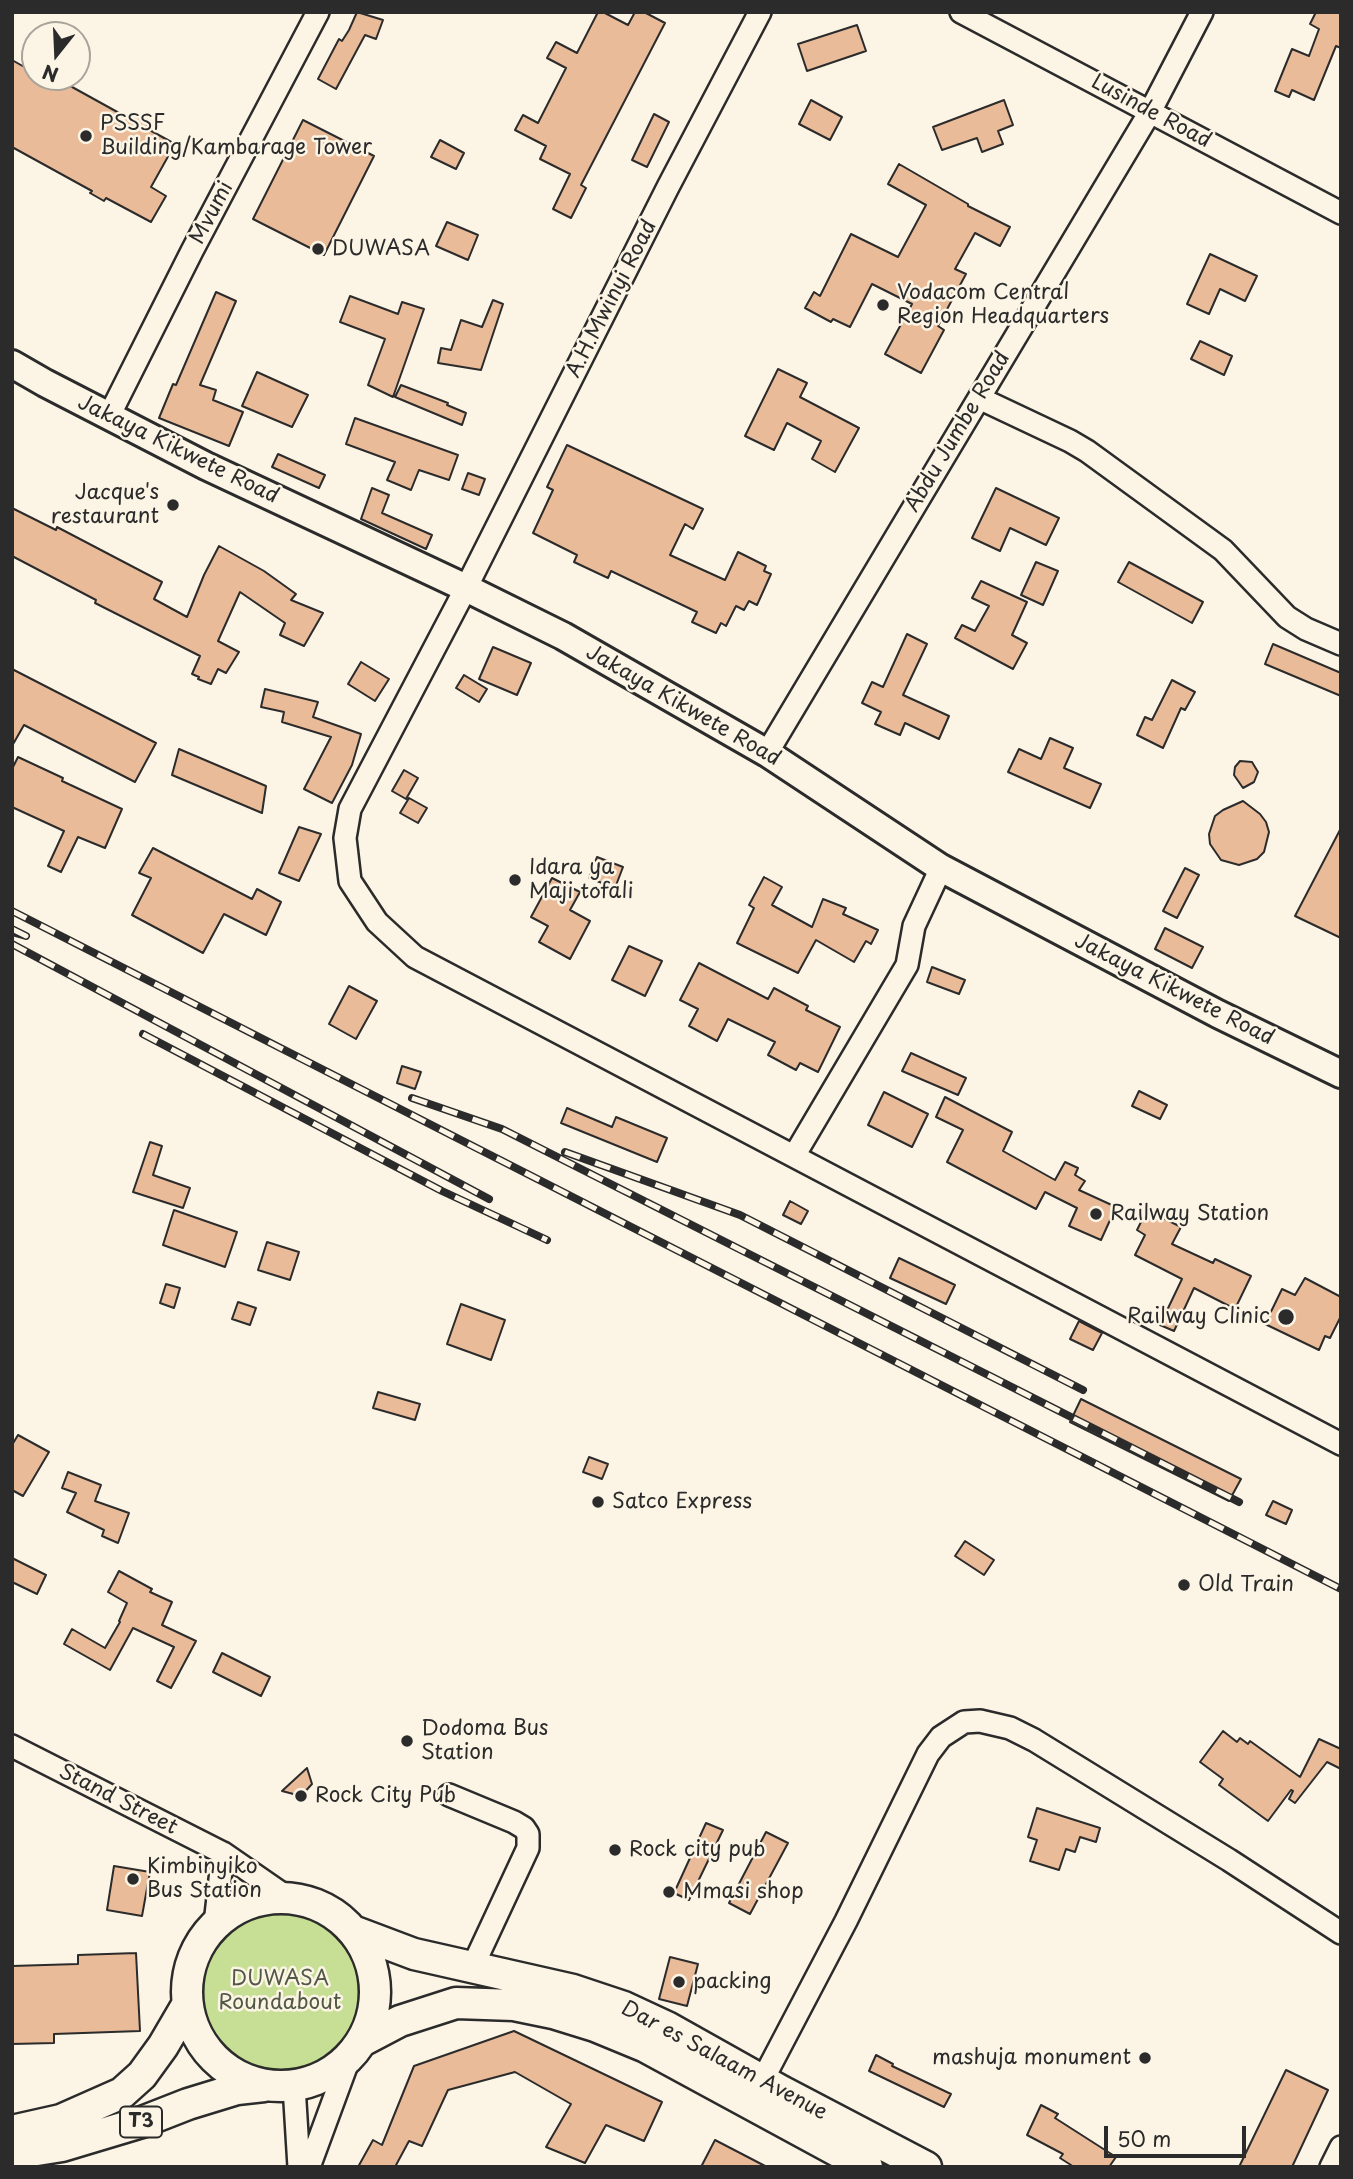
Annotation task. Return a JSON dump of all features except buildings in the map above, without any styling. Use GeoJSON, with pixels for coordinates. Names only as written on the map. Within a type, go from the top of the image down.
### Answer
{"type":"FeatureCollection","features":[{"type":"Feature","properties":{"kind":"highway"},"geometry":{"type":"LineString","coordinates":[[289,1898],[312,1903],[334,1914],[352,1931],[372,1966],[375,1986],[372,2015],[356,2048],[338,2069],[324,2077],[281,2085],[244,2079],[223,2067],[206,2049],[194,2028],[187,2004],[187,1982],[201,1940],[215,1924],[249,1903],[289,1898]]}},
{"type":"Feature","properties":{"kind":"highway","name":"Dar es Salaam Avenue"},"geometry":{"type":"LineString","coordinates":[[352,1931],[414,1954],[573,1990],[624,2007],[667,2027],[762,2081],[926,2167]]}},
{"type":"Feature","properties":{"kind":"highway","name":"Dar es Salaam Avenue"},"geometry":{"type":"LineString","coordinates":[[356,2048],[400,2021],[456,2003],[514,2005],[553,2013],[595,2026],[646,2047],[867,2167]]}},
{"type":"Feature","properties":{"kind":"highway","name":"T3"},"geometry":{"type":"LineString","coordinates":[[12,2131],[61,2119],[122,2093],[142,2075],[163,2046],[187,2004]]}},
{"type":"Feature","properties":{"kind":"highway","name":"T3"},"geometry":{"type":"LineString","coordinates":[[12,2154],[62,2146],[225,2093],[281,2085]]}},
{"type":"Feature","properties":{"kind":"main road","name":"Jakaya Kikwete Road"},"geometry":{"type":"LineString","coordinates":[[12,364],[206,466],[466,587],[563,636],[767,753],[941,868],[1218,1014],[1341,1074]]}},
{"type":"Feature","properties":{"kind":"street","name":"Mvumi"},"geometry":{"type":"LineString","coordinates":[[109,416],[318,12]]}},
{"type":"Feature","properties":{"kind":"street","name":"A.H.Mwinyi Road"},"geometry":{"type":"LineString","coordinates":[[760,12],[350,809],[345,838],[350,881],[377,922],[415,957],[1341,1444]]}},
{"type":"Feature","properties":{"kind":"street","name":"Lusinde Road"},"geometry":{"type":"LineString","coordinates":[[961,12],[1341,213]]}},
{"type":"Feature","properties":{"kind":"street","name":"Abdu Jumbe Road"},"geometry":{"type":"LineString","coordinates":[[767,753],[1150,112],[1202,12]]}},
{"type":"Feature","properties":{"kind":"street"},"geometry":{"type":"LineString","coordinates":[[979,398],[1087,451],[1223,550],[1287,617],[1306,629],[1341,644]]}},
{"type":"Feature","properties":{"kind":"street"},"geometry":{"type":"LineString","coordinates":[[794,1156],[907,965],[914,926],[941,868]]}},
{"type":"Feature","properties":{"kind":"street"},"geometry":{"type":"LineString","coordinates":[[762,2081],[846,1921],[928,1754],[941,1737],[964,1722],[980,1721],[1010,1728],[1034,1740],[1229,1860],[1341,1933]]}},
{"type":"Feature","properties":{"kind":"street","name":"Stand Street"},"geometry":{"type":"LineString","coordinates":[[12,1746],[223,1853],[289,1898]]}},
{"type":"Feature","properties":{"kind":"street"},"geometry":{"type":"LineString","coordinates":[[449,1795],[514,1822],[524,1828],[528,1841],[525,1855],[472,1968]]}},
{"type":"Feature","properties":{"kind":"street"},"geometry":{"type":"LineString","coordinates":[[215,1924],[223,1853]]}},
{"type":"Feature","properties":{"kind":"street"},"geometry":{"type":"LineString","coordinates":[[309,2167],[356,2048]]}},
{"type":"Feature","properties":{"kind":"street"},"geometry":{"type":"LineString","coordinates":[[281,2085],[299,2167]]}},
{"type":"Feature","properties":{"kind":"street"},"geometry":{"type":"LineString","coordinates":[[1331,2167],[1341,2147]]}},
{"type":"Feature","properties":{"kind":"green space","name":"DUWASA Roundabout"},"geometry":{"type":"Polygon","coordinates":[[[279,1907],[311,1914],[338,1932],[356,1959],[363,1991],[356,2023],[338,2050],[311,2068],[279,2075],[247,2068],[220,2050],[202,2023],[195,1991],[202,1959],[220,1932],[247,1914],[279,1907]]]}},
{"type":"Feature","properties":{"kind":"railway"},"geometry":{"type":"LineString","coordinates":[[12,911],[1341,1589]]}},
{"type":"Feature","properties":{"kind":"railway"},"geometry":{"type":"LineString","coordinates":[[12,929],[26,936],[12,932]]}},
{"type":"Feature","properties":{"kind":"railway"},"geometry":{"type":"LineString","coordinates":[[12,944],[489,1199]]}},
{"type":"Feature","properties":{"kind":"railway"},"geometry":{"type":"LineString","coordinates":[[143,1034],[442,1191],[547,1240]]}},
{"type":"Feature","properties":{"kind":"railway"},"geometry":{"type":"LineString","coordinates":[[412,1098],[502,1129],[1239,1502]]}},
{"type":"Feature","properties":{"kind":"railway"},"geometry":{"type":"LineString","coordinates":[[565,1152],[740,1215],[1083,1390]]}},
{"type":"Feature","properties":{"kind":"place","name":"PSSSF Building/Kambarage Tower"},"geometry":{"type":"Point","coordinates":[86,136]}},
{"type":"Feature","properties":{"kind":"place","name":"DUWASA"},"geometry":{"type":"Point","coordinates":[318,249]}},
{"type":"Feature","properties":{"kind":"place","name":"Vodacom Central Region Headquarters"},"geometry":{"type":"Point","coordinates":[883,305]}},
{"type":"Feature","properties":{"kind":"place","name":"Jacque's restaurant"},"geometry":{"type":"Point","coordinates":[173,505]}},
{"type":"Feature","properties":{"kind":"place","name":"Idara ya Maji tofali"},"geometry":{"type":"Point","coordinates":[515,880]}},
{"type":"Feature","properties":{"kind":"place","name":"Railway Station"},"geometry":{"type":"Point","coordinates":[1096,1214]}},
{"type":"Feature","properties":{"kind":"place","name":"Railway Clinic"},"geometry":{"type":"Point","coordinates":[1286,1317]}},
{"type":"Feature","properties":{"kind":"place","name":"Satco Express"},"geometry":{"type":"Point","coordinates":[598,1502]}},
{"type":"Feature","properties":{"kind":"place","name":"Old Train"},"geometry":{"type":"Point","coordinates":[1184,1585]}},
{"type":"Feature","properties":{"kind":"place","name":"Dodoma Bus Station"},"geometry":{"type":"Point","coordinates":[407,1741]}},
{"type":"Feature","properties":{"kind":"place","name":"Rock City Pub"},"geometry":{"type":"Point","coordinates":[301,1796]}},
{"type":"Feature","properties":{"kind":"place","name":"Rock city pub"},"geometry":{"type":"Point","coordinates":[615,1850]}},
{"type":"Feature","properties":{"kind":"place","name":"Kimbinyiko Bus Station"},"geometry":{"type":"Point","coordinates":[133,1879]}},
{"type":"Feature","properties":{"kind":"place","name":"Mmasi shop"},"geometry":{"type":"Point","coordinates":[669,1892]}},
{"type":"Feature","properties":{"kind":"place","name":"packing"},"geometry":{"type":"Point","coordinates":[679,1982]}},
{"type":"Feature","properties":{"kind":"place","name":"mashuja monument"},"geometry":{"type":"Point","coordinates":[1145,2058]}}]}
